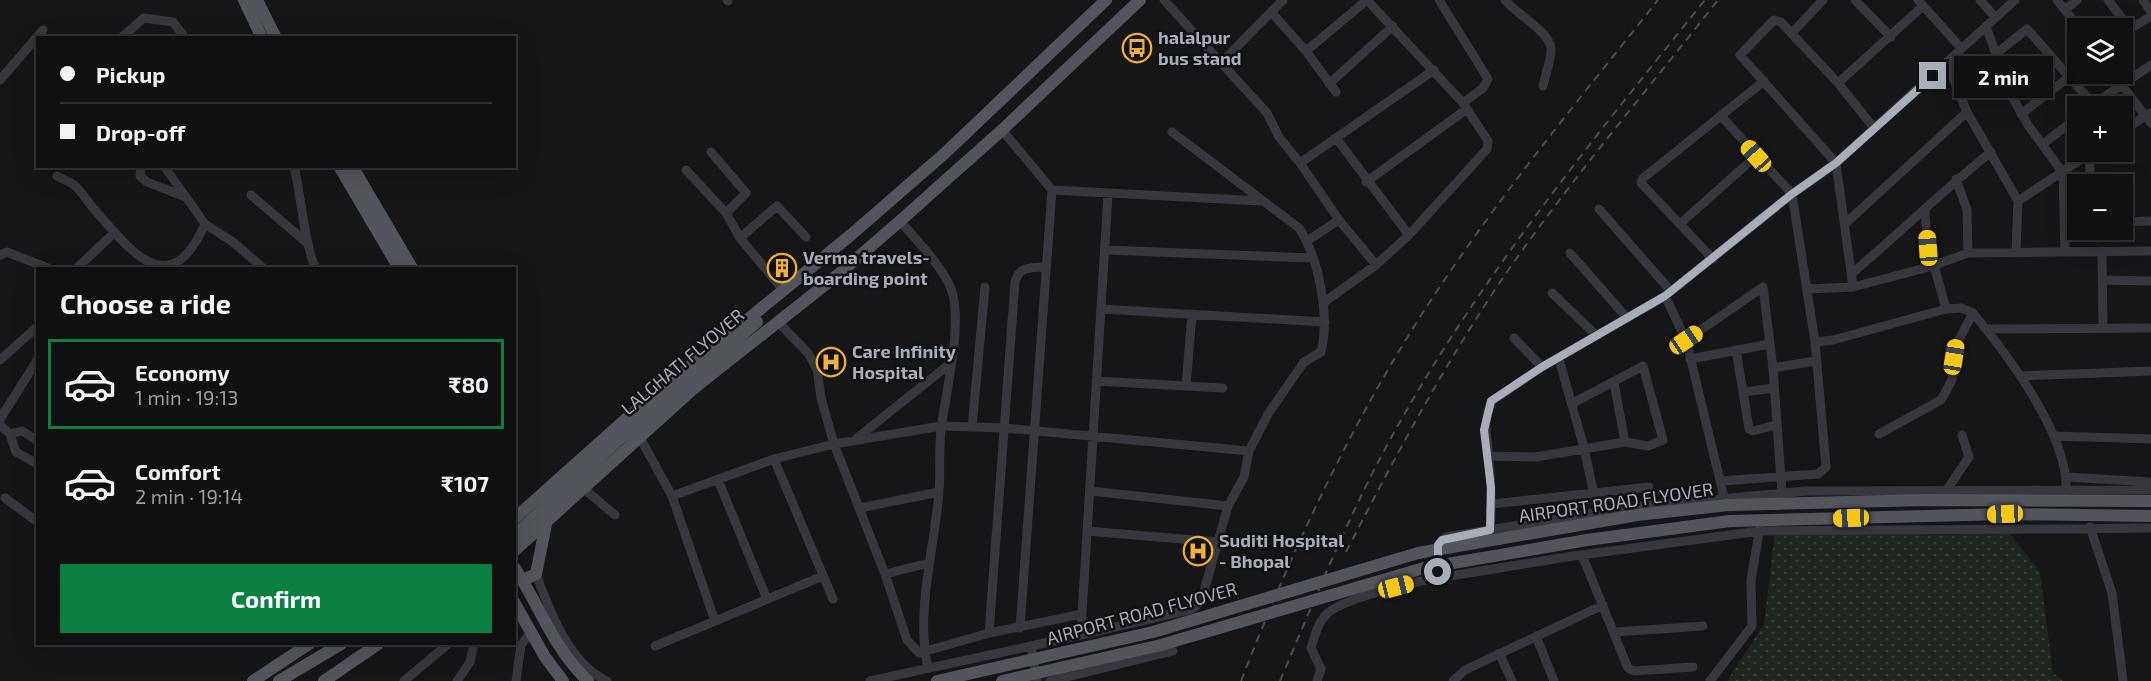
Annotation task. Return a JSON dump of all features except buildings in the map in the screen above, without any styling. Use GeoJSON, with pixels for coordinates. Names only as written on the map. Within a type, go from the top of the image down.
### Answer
{"type":"FeatureCollection","features":[{"type":"Feature","properties":{"kind":"main road"},"geometry":{"type":"LineString","coordinates":[[244,0],[261,36]]}},
{"type":"Feature","properties":{"kind":"main road"},"geometry":{"type":"LineString","coordinates":[[257,0],[275,36]]}},
{"type":"Feature","properties":{"kind":"main road"},"geometry":{"type":"LineString","coordinates":[[516,517],[626,419],[874,216],[970,131],[1106,0]]}},
{"type":"Feature","properties":{"kind":"main road"},"geometry":{"type":"LineString","coordinates":[[516,549],[693,388],[778,322],[900,221],[1002,130],[1140,0]]}},
{"type":"Feature","properties":{"kind":"main road"},"geometry":{"type":"LineString","coordinates":[[340,168],[398,267]]}},
{"type":"Feature","properties":{"kind":"main road"},"geometry":{"type":"LineString","coordinates":[[353,168],[411,267]]}},
{"type":"Feature","properties":{"kind":"main road","name":"LALGHATI FLYOVER"},"geometry":{"type":"LineString","coordinates":[[516,534],[616,442],[865,230],[874,216]]}},
{"type":"Feature","properties":{"kind":"main road"},"geometry":{"type":"LineString","coordinates":[[516,510],[543,494]]}},
{"type":"Feature","properties":{"kind":"main road"},"geometry":{"type":"LineString","coordinates":[[2066,494],[2151,501]]}},
{"type":"Feature","properties":{"kind":"main road","name":"AIRPORT ROAD FLYOVER"},"geometry":{"type":"LineString","coordinates":[[938,681],[1153,632],[1418,553],[1637,515],[1726,501],[2066,494]]}},
{"type":"Feature","properties":{"kind":"main road","name":"AIRPORT ROAD FLYOVER"},"geometry":{"type":"LineString","coordinates":[[1002,681],[1161,645],[1424,568],[1587,540],[1730,521],[1759,526],[2005,514],[2151,516]]}},
{"type":"Feature","properties":{"kind":"main road"},"geometry":{"type":"LineString","coordinates":[[523,580],[536,574],[546,523]]}},
{"type":"Feature","properties":{"kind":"main road"},"geometry":{"type":"LineString","coordinates":[[516,570],[552,639],[564,656],[588,681]]}},
{"type":"Feature","properties":{"kind":"main road"},"geometry":{"type":"LineString","coordinates":[[516,605],[551,666],[563,681]]}},
{"type":"Feature","properties":{"kind":"main road"},"geometry":{"type":"LineString","coordinates":[[252,681],[307,645]]}},
{"type":"Feature","properties":{"kind":"main road"},"geometry":{"type":"LineString","coordinates":[[279,681],[339,645]]}},
{"type":"Feature","properties":{"kind":"main road"},"geometry":{"type":"LineString","coordinates":[[324,681],[377,645]]}},
{"type":"Feature","properties":{"kind":"street"},"geometry":{"type":"LineString","coordinates":[[1164,0],[1267,113],[1279,137],[1339,220],[1376,265]]}},
{"type":"Feature","properties":{"kind":"street"},"geometry":{"type":"LineString","coordinates":[[1221,63],[1282,0]]}},
{"type":"Feature","properties":{"kind":"street"},"geometry":{"type":"LineString","coordinates":[[1306,51],[1367,0],[1465,106],[1485,134],[1487,149],[1409,235],[1376,265],[1323,303]]}},
{"type":"Feature","properties":{"kind":"street"},"geometry":{"type":"LineString","coordinates":[[1366,182],[1465,106],[1483,88],[1488,79],[1439,0]]}},
{"type":"Feature","properties":{"kind":"street"},"geometry":{"type":"LineString","coordinates":[[1505,0],[1514,11],[1533,23],[1548,41],[1551,49],[1543,86]]}},
{"type":"Feature","properties":{"kind":"street"},"geometry":{"type":"LineString","coordinates":[[1792,33],[1823,0]]}},
{"type":"Feature","properties":{"kind":"street"},"geometry":{"type":"LineString","coordinates":[[1855,0],[1891,37]]}},
{"type":"Feature","properties":{"kind":"street"},"geometry":{"type":"LineString","coordinates":[[1980,0],[1995,17]]}},
{"type":"Feature","properties":{"kind":"street"},"geometry":{"type":"LineString","coordinates":[[1490,530],[1492,504],[1489,456],[1484,430],[1491,401],[1542,367],[1668,293],[1713,259],[1792,194],[1836,163],[2015,0]]}},
{"type":"Feature","properties":{"kind":"street"},"geometry":{"type":"LineString","coordinates":[[2057,0],[2071,18]]}},
{"type":"Feature","properties":{"kind":"street"},"geometry":{"type":"LineString","coordinates":[[2065,10],[2077,0]]}},
{"type":"Feature","properties":{"kind":"street"},"geometry":{"type":"LineString","coordinates":[[2108,0],[2130,29],[2151,14],[2143,0]]}},
{"type":"Feature","properties":{"kind":"street"},"geometry":{"type":"LineString","coordinates":[[1838,83],[1891,37],[1921,3],[1961,48]]}},
{"type":"Feature","properties":{"kind":"street"},"geometry":{"type":"LineString","coordinates":[[1271,12],[1306,51],[1336,92]]}},
{"type":"Feature","properties":{"kind":"street"},"geometry":{"type":"LineString","coordinates":[[123,36],[144,18],[173,22],[184,36]]}},
{"type":"Feature","properties":{"kind":"street"},"geometry":{"type":"LineString","coordinates":[[1853,287],[1836,163],[1740,55],[1774,20],[1781,22],[1838,83],[1874,128]]}},
{"type":"Feature","properties":{"kind":"street"},"geometry":{"type":"LineString","coordinates":[[1329,84],[1393,26]]}},
{"type":"Feature","properties":{"kind":"street"},"geometry":{"type":"LineString","coordinates":[[1986,26],[2021,114],[2063,172],[2065,252]]}},
{"type":"Feature","properties":{"kind":"street"},"geometry":{"type":"LineString","coordinates":[[1996,54],[2027,29],[2067,75]]}},
{"type":"Feature","properties":{"kind":"street"},"geometry":{"type":"LineString","coordinates":[[38,36],[43,30]]}},
{"type":"Feature","properties":{"kind":"street"},"geometry":{"type":"LineString","coordinates":[[0,80],[36,38]]}},
{"type":"Feature","properties":{"kind":"street"},"geometry":{"type":"LineString","coordinates":[[1947,63],[1967,112],[2018,201],[2016,252]]}},
{"type":"Feature","properties":{"kind":"street"},"geometry":{"type":"LineString","coordinates":[[2106,96],[2151,65]]}},
{"type":"Feature","properties":{"kind":"street"},"geometry":{"type":"LineString","coordinates":[[1300,163],[1434,70]]}},
{"type":"Feature","properties":{"kind":"street"},"geometry":{"type":"LineString","coordinates":[[2021,114],[2067,79]]}},
{"type":"Feature","properties":{"kind":"street"},"geometry":{"type":"LineString","coordinates":[[1713,259],[1682,223],[1641,183],[1642,179],[1764,81]]}},
{"type":"Feature","properties":{"kind":"street"},"geometry":{"type":"LineString","coordinates":[[2075,84],[2085,96]]}},
{"type":"Feature","properties":{"kind":"street"},"geometry":{"type":"LineString","coordinates":[[2121,85],[2150,117],[2133,126]]}},
{"type":"Feature","properties":{"kind":"street"},"geometry":{"type":"LineString","coordinates":[[1846,223],[1967,112]]}},
{"type":"Feature","properties":{"kind":"street"},"geometry":{"type":"LineString","coordinates":[[1721,481],[1818,474],[1826,466],[1815,342],[1792,194],[1722,117]]}},
{"type":"Feature","properties":{"kind":"street"},"geometry":{"type":"LineString","coordinates":[[2043,144],[2067,125]]}},
{"type":"Feature","properties":{"kind":"street"},"geometry":{"type":"LineString","coordinates":[[1002,130],[1052,190],[1020,628]]}},
{"type":"Feature","properties":{"kind":"street"},"geometry":{"type":"LineString","coordinates":[[870,681],[1192,609],[1201,602],[1228,506],[1244,477],[1249,451],[1268,414],[1304,362],[1321,352],[1325,322],[1323,303],[1312,258],[1307,241],[1299,228],[1172,132]]}},
{"type":"Feature","properties":{"kind":"street"},"geometry":{"type":"LineString","coordinates":[[1336,138],[1366,182],[1409,235]]}},
{"type":"Feature","properties":{"kind":"street"},"geometry":{"type":"LineString","coordinates":[[711,152],[746,193],[726,213]]}},
{"type":"Feature","properties":{"kind":"street"},"geometry":{"type":"LineString","coordinates":[[1851,274],[1925,211],[1956,179],[1991,152]]}},
{"type":"Feature","properties":{"kind":"street"},"geometry":{"type":"LineString","coordinates":[[1682,223],[1756,156]]}},
{"type":"Feature","properties":{"kind":"street"},"geometry":{"type":"LineString","coordinates":[[2018,201],[2077,162]]}},
{"type":"Feature","properties":{"kind":"street"},"geometry":{"type":"LineString","coordinates":[[141,168],[140,176],[147,182],[186,197]]}},
{"type":"Feature","properties":{"kind":"street"},"geometry":{"type":"LineString","coordinates":[[165,168],[205,224],[233,242],[262,267]]}},
{"type":"Feature","properties":{"kind":"street"},"geometry":{"type":"LineString","coordinates":[[294,168],[302,199],[306,242],[315,267]]}},
{"type":"Feature","properties":{"kind":"street"},"geometry":{"type":"LineString","coordinates":[[686,170],[726,213],[740,238],[783,290]]}},
{"type":"Feature","properties":{"kind":"street"},"geometry":{"type":"LineString","coordinates":[[57,176],[74,185],[114,233],[145,261],[158,266],[174,266],[187,257],[205,224]]}},
{"type":"Feature","properties":{"kind":"street"},"geometry":{"type":"LineString","coordinates":[[1956,179],[1967,210],[1968,253]]}},
{"type":"Feature","properties":{"kind":"street"},"geometry":{"type":"LineString","coordinates":[[1052,190],[1108,195],[1261,201]]}},
{"type":"Feature","properties":{"kind":"street"},"geometry":{"type":"LineString","coordinates":[[251,195],[306,242]]}},
{"type":"Feature","properties":{"kind":"street"},"geometry":{"type":"LineString","coordinates":[[1081,635],[1108,195]]}},
{"type":"Feature","properties":{"kind":"street"},"geometry":{"type":"LineString","coordinates":[[740,238],[777,206],[806,237]]}},
{"type":"Feature","properties":{"kind":"street"},"geometry":{"type":"LineString","coordinates":[[1599,209],[1668,293],[1686,340],[1726,501]]}},
{"type":"Feature","properties":{"kind":"street"},"geometry":{"type":"LineString","coordinates":[[1925,211],[1931,266],[1946,309]]}},
{"type":"Feature","properties":{"kind":"street"},"geometry":{"type":"LineString","coordinates":[[1307,241],[1339,220]]}},
{"type":"Feature","properties":{"kind":"street"},"geometry":{"type":"LineString","coordinates":[[900,221],[941,272],[953,295],[951,363],[941,426],[939,492],[929,563],[924,652],[928,668]]}},
{"type":"Feature","properties":{"kind":"street"},"geometry":{"type":"LineString","coordinates":[[2133,222],[2151,221]]}},
{"type":"Feature","properties":{"kind":"street"},"geometry":{"type":"LineString","coordinates":[[78,267],[114,233]]}},
{"type":"Feature","properties":{"kind":"street"},"geometry":{"type":"LineString","coordinates":[[1105,250],[1312,258]]}},
{"type":"Feature","properties":{"kind":"street"},"geometry":{"type":"LineString","coordinates":[[2102,251],[2103,326]]}},
{"type":"Feature","properties":{"kind":"street"},"geometry":{"type":"LineString","coordinates":[[1807,289],[1853,287],[1931,266],[1968,253],[2151,251]]}},
{"type":"Feature","properties":{"kind":"street"},"geometry":{"type":"LineString","coordinates":[[2,252],[45,267]]}},
{"type":"Feature","properties":{"kind":"street"},"geometry":{"type":"LineString","coordinates":[[1570,253],[1627,318]]}},
{"type":"Feature","properties":{"kind":"street"},"geometry":{"type":"LineString","coordinates":[[989,633],[1015,282],[1017,273],[1022,269],[1045,267]]}},
{"type":"Feature","properties":{"kind":"street"},"geometry":{"type":"LineString","coordinates":[[2102,280],[2151,281]]}},
{"type":"Feature","properties":{"kind":"street"},"geometry":{"type":"LineString","coordinates":[[972,427],[985,287]]}},
{"type":"Feature","properties":{"kind":"street"},"geometry":{"type":"LineString","coordinates":[[1686,340],[1763,287],[1773,368],[1782,493]]}},
{"type":"Feature","properties":{"kind":"street"},"geometry":{"type":"LineString","coordinates":[[1552,293],[1596,335]]}},
{"type":"Feature","properties":{"kind":"street"},"geometry":{"type":"LineString","coordinates":[[1815,342],[1833,340],[1946,309],[1961,308],[1973,313],[2020,376],[2055,436],[2067,477],[2066,494]]}},
{"type":"Feature","properties":{"kind":"street"},"geometry":{"type":"LineString","coordinates":[[1101,309],[1325,322]]}},
{"type":"Feature","properties":{"kind":"street"},"geometry":{"type":"LineString","coordinates":[[1879,434],[1941,400],[1952,380],[1956,345],[1973,313]]}},
{"type":"Feature","properties":{"kind":"street"},"geometry":{"type":"LineString","coordinates":[[1186,386],[1192,314]]}},
{"type":"Feature","properties":{"kind":"street"},"geometry":{"type":"LineString","coordinates":[[778,322],[814,362],[834,444],[885,574],[907,640],[914,650],[924,652],[989,633],[1082,614]]}},
{"type":"Feature","properties":{"kind":"street"},"geometry":{"type":"LineString","coordinates":[[1986,329],[2103,326],[2151,328]]}},
{"type":"Feature","properties":{"kind":"street"},"geometry":{"type":"LineString","coordinates":[[0,360],[36,328]]}},
{"type":"Feature","properties":{"kind":"street"},"geometry":{"type":"LineString","coordinates":[[1514,338],[1542,367]]}},
{"type":"Feature","properties":{"kind":"street"},"geometry":{"type":"LineString","coordinates":[[1690,359],[1770,344]]}},
{"type":"Feature","properties":{"kind":"street"},"geometry":{"type":"LineString","coordinates":[[1736,350],[1749,429],[1753,431],[1776,426]]}},
{"type":"Feature","properties":{"kind":"street"},"geometry":{"type":"LineString","coordinates":[[1559,359],[1573,403],[1598,513]]}},
{"type":"Feature","properties":{"kind":"street"},"geometry":{"type":"LineString","coordinates":[[0,419],[36,361]]}},
{"type":"Feature","properties":{"kind":"street"},"geometry":{"type":"LineString","coordinates":[[1773,368],[1815,361]]}},
{"type":"Feature","properties":{"kind":"street"},"geometry":{"type":"LineString","coordinates":[[855,440],[951,363]]}},
{"type":"Feature","properties":{"kind":"street"},"geometry":{"type":"LineString","coordinates":[[1489,456],[1536,457],[1625,442],[1648,446],[1663,440],[1643,366],[1573,403]]}},
{"type":"Feature","properties":{"kind":"street"},"geometry":{"type":"LineString","coordinates":[[2020,376],[2151,371]]}},
{"type":"Feature","properties":{"kind":"street"},"geometry":{"type":"LineString","coordinates":[[1096,381],[1223,388]]}},
{"type":"Feature","properties":{"kind":"street"},"geometry":{"type":"LineString","coordinates":[[1614,383],[1625,442]]}},
{"type":"Feature","properties":{"kind":"street"},"geometry":{"type":"LineString","coordinates":[[1743,392],[1774,388]]}},
{"type":"Feature","properties":{"kind":"street"},"geometry":{"type":"LineString","coordinates":[[0,425],[10,434],[16,452],[36,461]]}},
{"type":"Feature","properties":{"kind":"street"},"geometry":{"type":"LineString","coordinates":[[672,496],[774,459],[834,444],[941,426],[1005,428],[1249,451]]}},
{"type":"Feature","properties":{"kind":"street"},"geometry":{"type":"LineString","coordinates":[[10,434],[22,431],[36,440]]}},
{"type":"Feature","properties":{"kind":"street"},"geometry":{"type":"LineString","coordinates":[[1946,491],[1970,457],[1962,435]]}},
{"type":"Feature","properties":{"kind":"street"},"geometry":{"type":"LineString","coordinates":[[639,436],[672,496],[715,621]]}},
{"type":"Feature","properties":{"kind":"street"},"geometry":{"type":"LineString","coordinates":[[2055,436],[2151,439]]}},
{"type":"Feature","properties":{"kind":"street"},"geometry":{"type":"LineString","coordinates":[[774,459],[833,599]]}},
{"type":"Feature","properties":{"kind":"street"},"geometry":{"type":"LineString","coordinates":[[2067,477],[2151,482]]}},
{"type":"Feature","properties":{"kind":"street"},"geometry":{"type":"LineString","coordinates":[[718,480],[767,599]]}},
{"type":"Feature","properties":{"kind":"street"},"geometry":{"type":"LineString","coordinates":[[1492,504],[1593,491],[1648,487]]}},
{"type":"Feature","properties":{"kind":"street"},"geometry":{"type":"LineString","coordinates":[[583,488],[615,515]]}},
{"type":"Feature","properties":{"kind":"street"},"geometry":{"type":"LineString","coordinates":[[1444,577],[1438,572],[1438,545],[1442,540],[1598,513],[1726,501],[1782,493],[1885,496],[1946,491],[2066,494],[2151,490]]}},
{"type":"Feature","properties":{"kind":"street"},"geometry":{"type":"LineString","coordinates":[[1091,491],[1228,506]]}},
{"type":"Feature","properties":{"kind":"street"},"geometry":{"type":"LineString","coordinates":[[860,508],[939,492]]}},
{"type":"Feature","properties":{"kind":"street"},"geometry":{"type":"LineString","coordinates":[[5,498],[36,519]]}},
{"type":"Feature","properties":{"kind":"street"},"geometry":{"type":"LineString","coordinates":[[1710,681],[1752,626],[1750,580],[1759,526]]}},
{"type":"Feature","properties":{"kind":"street"},"geometry":{"type":"LineString","coordinates":[[1317,681],[1321,669],[1311,648],[1318,626],[1330,611],[1396,587],[1444,577],[1759,526],[2151,528]]}},
{"type":"Feature","properties":{"kind":"street"},"geometry":{"type":"LineString","coordinates":[[2090,527],[2112,593],[2124,681]]}},
{"type":"Feature","properties":{"kind":"street"},"geometry":{"type":"LineString","coordinates":[[1087,531],[1217,542]]}},
{"type":"Feature","properties":{"kind":"street"},"geometry":{"type":"LineString","coordinates":[[1582,555],[1631,670],[1693,668]]}},
{"type":"Feature","properties":{"kind":"street"},"geometry":{"type":"LineString","coordinates":[[885,574],[929,563]]}},
{"type":"Feature","properties":{"kind":"street"},"geometry":{"type":"LineString","coordinates":[[536,574],[555,620],[573,650],[593,673],[607,681]]}},
{"type":"Feature","properties":{"kind":"street"},"geometry":{"type":"LineString","coordinates":[[655,646],[823,576]]}},
{"type":"Feature","properties":{"kind":"street"},"geometry":{"type":"LineString","coordinates":[[1453,681],[1465,670],[1603,605]]}},
{"type":"Feature","properties":{"kind":"street"},"geometry":{"type":"LineString","coordinates":[[1615,632],[1703,626]]}},
{"type":"Feature","properties":{"kind":"street"},"geometry":{"type":"LineString","coordinates":[[516,681],[521,645],[531,632]]}},
{"type":"Feature","properties":{"kind":"street"},"geometry":{"type":"LineString","coordinates":[[1536,636],[1554,681]]}},
{"type":"Feature","properties":{"kind":"street"},"geometry":{"type":"LineString","coordinates":[[404,681],[447,645]]}},
{"type":"Feature","properties":{"kind":"street"},"geometry":{"type":"LineString","coordinates":[[457,681],[470,662],[474,645]]}},
{"type":"Feature","properties":{"kind":"street"},"geometry":{"type":"LineString","coordinates":[[1031,646],[1037,681]]}},
{"type":"Feature","properties":{"kind":"street"},"geometry":{"type":"LineString","coordinates":[[1050,681],[1173,651]]}},
{"type":"Feature","properties":{"kind":"street"},"geometry":{"type":"LineString","coordinates":[[1499,653],[1512,681]]}},
{"type":"Feature","properties":{"kind":"street"},"geometry":{"type":"LineString","coordinates":[[1465,670],[1470,681]]}},
{"type":"Feature","properties":{"kind":"shaded area"},"geometry":{"type":"Polygon","coordinates":[[[1775,531],[2009,533],[2040,572],[2053,673],[2063,681],[1727,681],[1764,624],[1775,531]]]}},
{"type":"Feature","properties":{"kind":"railway"},"geometry":{"type":"LineString","coordinates":[[1241,681],[1285,573],[1335,467],[1391,364],[1454,266],[1503,198],[1658,0]]}},
{"type":"Feature","properties":{"kind":"railway"},"geometry":{"type":"LineString","coordinates":[[1280,681],[1361,496],[1409,407],[1446,345],[1486,285],[1571,169],[1705,0]]}},
{"type":"Feature","properties":{"kind":"railway"},"geometry":{"type":"LineString","coordinates":[[1346,552],[1403,444],[1486,303],[1585,166],[1718,0]]}},
{"type":"Feature","properties":{"kind":"place","name":"halalpur bus stand"},"geometry":{"type":"Point","coordinates":[1137,48]}},
{"type":"Feature","properties":{"kind":"place","name":"Verma travels- boarding point"},"geometry":{"type":"Point","coordinates":[782,268]}},
{"type":"Feature","properties":{"kind":"place","name":"Care Infinity Hospital"},"geometry":{"type":"Point","coordinates":[831,362]}},
{"type":"Feature","properties":{"kind":"place","name":"Suditi Hospital - Bhopal"},"geometry":{"type":"Point","coordinates":[1198,551]}},
{"type":"Feature","properties":{"kind":"route"},"geometry":{"type":"LineString","coordinates":[[1438,572],[1438,545],[1442,540],[1446,537],[1490,530],[1492,504],[1489,456],[1484,430],[1491,401],[1542,367],[1665,296],[1792,194],[1836,163],[1933,76]]}}]}
